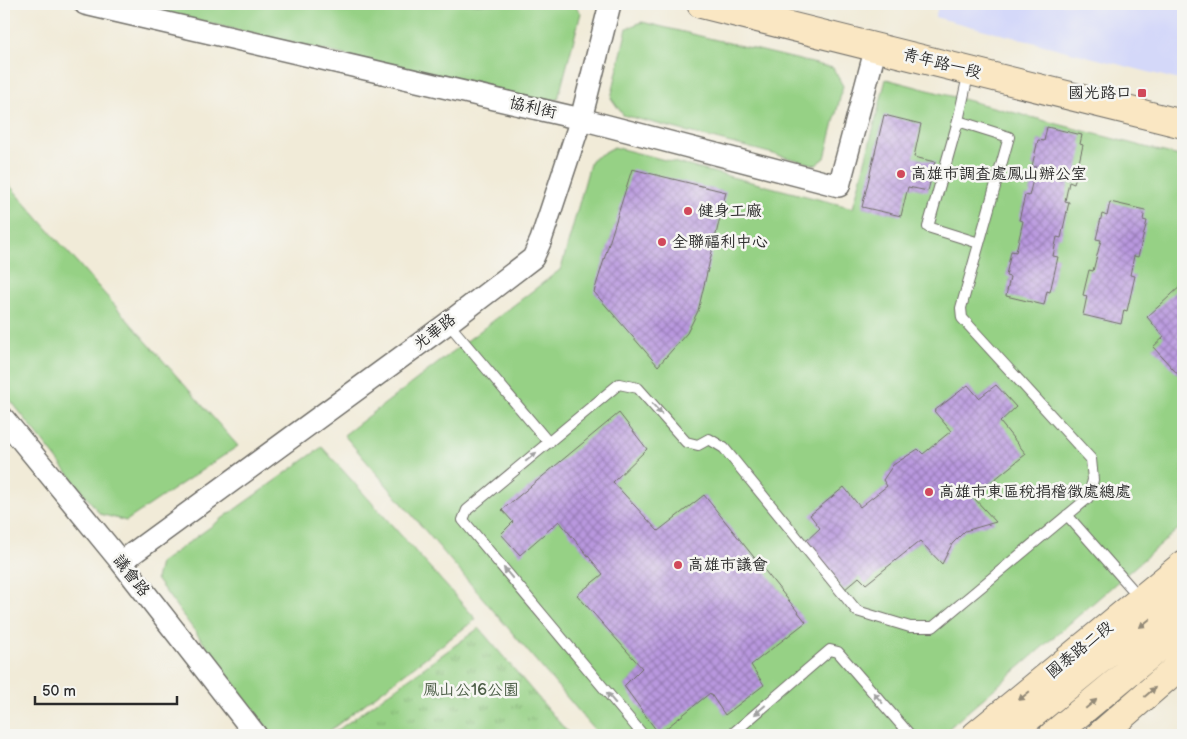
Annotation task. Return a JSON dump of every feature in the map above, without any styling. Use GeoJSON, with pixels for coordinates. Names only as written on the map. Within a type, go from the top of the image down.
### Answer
{"type":"FeatureCollection","features":[{"type":"Feature","properties":{"kind":"street","name":"協利街"},"geometry":{"type":"LineString","coordinates":[[85,4],[581,119],[839,186],[876,47]]}},
{"type":"Feature","properties":{"kind":"street","name":"光華路"},"geometry":{"type":"LineString","coordinates":[[121,562],[448,323],[533,258],[541,240],[581,119],[610,4]]}},
{"type":"Feature","properties":{"kind":"street","name":"青年路一段"},"geometry":{"type":"LineString","coordinates":[[701,4],[1183,124]]}},
{"type":"Feature","properties":{"kind":"street","name":"議會路"},"geometry":{"type":"LineString","coordinates":[[4,419],[121,562],[256,735]]}},
{"type":"Feature","properties":{"kind":"street","name":"國泰路二段"},"geometry":{"type":"LineString","coordinates":[[976,735],[1183,565]]}},
{"type":"Feature","properties":{"kind":"street","name":"國泰路二段"},"geometry":{"type":"LineString","coordinates":[[1007,735],[1183,592]]}},
{"type":"Feature","properties":{"kind":"street"},"geometry":{"type":"LineString","coordinates":[[1053,735],[1183,628]]}},
{"type":"Feature","properties":{"kind":"street"},"geometry":{"type":"LineString","coordinates":[[1100,735],[1183,663]]}},
{"type":"Feature","properties":{"kind":"lane"},"geometry":{"type":"LineString","coordinates":[[969,70],[958,121],[928,227],[979,243]]}},
{"type":"Feature","properties":{"kind":"lane"},"geometry":{"type":"LineString","coordinates":[[643,735],[463,520],[467,510],[619,384],[638,388],[686,442],[698,445],[710,439],[724,448],[857,611],[910,628],[933,627],[1088,498],[1093,480],[1092,459],[962,318],[961,308],[1009,137],[958,121]]}},
{"type":"Feature","properties":{"kind":"lane"},"geometry":{"type":"LineString","coordinates":[[448,323],[548,443]]}},
{"type":"Feature","properties":{"kind":"lane"},"geometry":{"type":"LineString","coordinates":[[1067,515],[1141,599]]}},
{"type":"Feature","properties":{"kind":"lane"},"geometry":{"type":"LineString","coordinates":[[731,735],[830,650],[838,652],[910,735]]}},
{"type":"Feature","properties":{"kind":"shaded area"},"geometry":{"type":"Polygon","coordinates":[[[939,4],[1183,4],[1183,81],[935,17],[939,4]]]}},
{"type":"Feature","properties":{"kind":"green space"},"geometry":{"type":"Polygon","coordinates":[[[127,4],[573,4],[581,13],[558,99],[540,101],[127,4]]]}},
{"type":"Feature","properties":{"kind":"green space"},"geometry":{"type":"Polygon","coordinates":[[[642,22],[833,68],[843,86],[825,158],[816,165],[623,115],[611,98],[627,28],[642,22]]]}},
{"type":"Feature","properties":{"kind":"green space"},"geometry":{"type":"Polygon","coordinates":[[[886,79],[1183,157],[1183,525],[941,735],[599,735],[344,435],[561,269],[591,160],[614,147],[853,208],[886,79]]]}},
{"type":"Feature","properties":{"kind":"green space"},"geometry":{"type":"Polygon","coordinates":[[[4,179],[238,446],[126,521],[100,514],[4,392],[4,179]]]}},
{"type":"Feature","properties":{"kind":"green space"},"geometry":{"type":"Polygon","coordinates":[[[322,447],[476,619],[324,735],[272,735],[156,579],[160,563],[322,447]]]}},
{"type":"Feature","properties":{"kind":"green space","name":"鳳山公16公園"},"geometry":{"type":"Polygon","coordinates":[[[479,628],[570,735],[331,735],[479,628]]]}},
{"type":"Feature","properties":{"kind":"building","name":"高雄市調查處鳳山辦公室"},"geometry":{"type":"Polygon","coordinates":[[[884,115],[921,124],[914,157],[935,162],[928,191],[908,187],[901,216],[862,207],[884,115]]]}},
{"type":"Feature","properties":{"kind":"building"},"geometry":{"type":"Polygon","coordinates":[[[1047,127],[1082,135],[1080,144],[1083,145],[1074,184],[1069,182],[1065,201],[1069,202],[1061,238],[1057,237],[1053,256],[1058,257],[1050,292],[1047,291],[1044,305],[1006,296],[1010,277],[1006,276],[1011,251],[1016,252],[1023,221],[1019,220],[1025,195],[1029,196],[1036,167],[1032,166],[1038,140],[1044,141],[1047,127]]]}},
{"type":"Feature","properties":{"kind":"building","name":"全聯福利中心"},"geometry":{"type":"Polygon","coordinates":[[[632,169],[726,192],[698,311],[687,333],[658,366],[594,292],[632,169]]]}},
{"type":"Feature","properties":{"kind":"building"},"geometry":{"type":"Polygon","coordinates":[[[1110,202],[1145,210],[1143,220],[1147,221],[1138,257],[1134,256],[1130,275],[1135,276],[1127,311],[1124,310],[1121,324],[1083,315],[1087,296],[1083,295],[1089,270],[1093,271],[1101,240],[1096,239],[1102,214],[1107,216],[1110,202]]]}},
{"type":"Feature","properties":{"kind":"building"},"geometry":{"type":"Polygon","coordinates":[[[1183,284],[1183,380],[1153,347],[1164,337],[1147,317],[1183,284]]]}},
{"type":"Feature","properties":{"kind":"building","name":"高雄市東區稅捐稽徵處總處"},"geometry":{"type":"Polygon","coordinates":[[[968,385],[979,398],[996,385],[1016,407],[1000,422],[1026,454],[973,497],[996,522],[965,531],[952,544],[942,564],[920,541],[866,584],[859,577],[844,590],[804,543],[820,528],[810,515],[844,487],[860,507],[887,486],[883,480],[893,465],[918,449],[923,454],[951,431],[934,411],[968,385]]]}},
{"type":"Feature","properties":{"kind":"building","name":"高雄市議會"},"geometry":{"type":"Polygon","coordinates":[[[619,413],[647,449],[613,482],[658,531],[704,495],[806,622],[751,665],[764,685],[725,715],[710,693],[659,734],[624,686],[642,668],[577,595],[603,574],[559,521],[520,555],[501,534],[513,522],[502,510],[619,413]]]}},
{"type":"Feature","properties":{"kind":"place","name":"國光路口"},"geometry":{"type":"Point","coordinates":[1142,93]}},
{"type":"Feature","properties":{"kind":"place","name":"高雄市調查處鳳山辦公室"},"geometry":{"type":"Point","coordinates":[901,174]}},
{"type":"Feature","properties":{"kind":"place","name":"健身工廠"},"geometry":{"type":"Point","coordinates":[688,211]}},
{"type":"Feature","properties":{"kind":"place","name":"全聯福利中心"},"geometry":{"type":"Point","coordinates":[662,242]}},
{"type":"Feature","properties":{"kind":"place","name":"高雄市東區稅捐稽徵處總處"},"geometry":{"type":"Point","coordinates":[929,492]}},
{"type":"Feature","properties":{"kind":"place","name":"高雄市議會"},"geometry":{"type":"Point","coordinates":[678,565]}}]}
